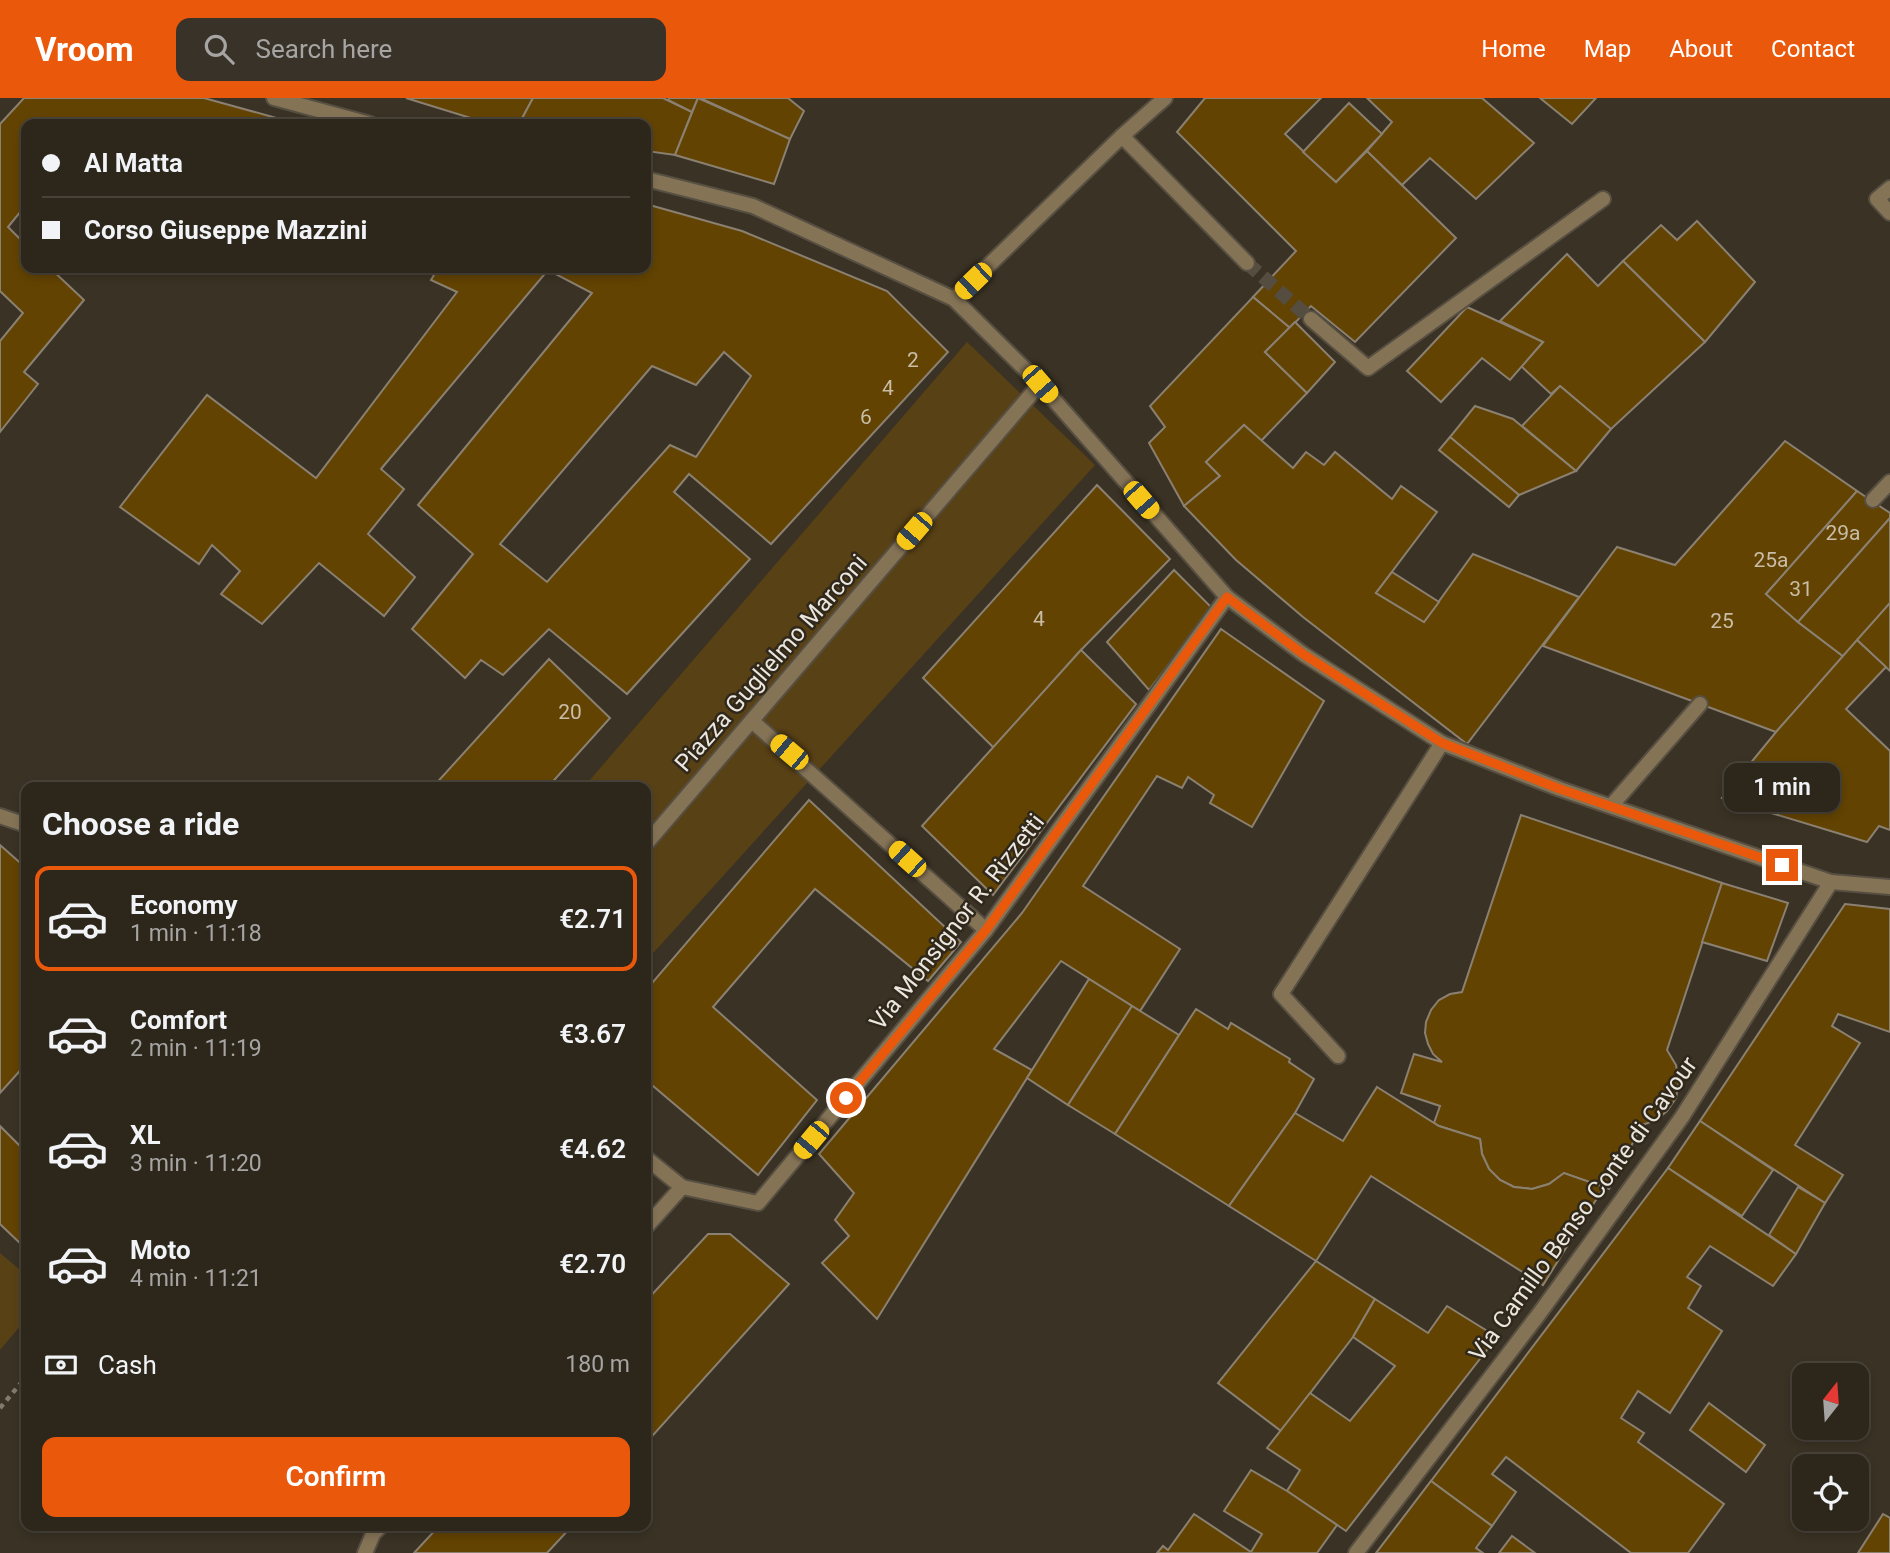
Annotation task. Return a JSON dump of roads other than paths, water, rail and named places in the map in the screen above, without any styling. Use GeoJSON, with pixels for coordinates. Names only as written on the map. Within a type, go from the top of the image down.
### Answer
{"type":"FeatureCollection","features":[{"type":"Feature","properties":{"kind":"street"},"geometry":{"type":"LineString","coordinates":[[274,98],[352,119]]}},
{"type":"Feature","properties":{"kind":"street"},"geometry":{"type":"LineString","coordinates":[[954,299],[1122,136],[1165,98]]}},
{"type":"Feature","properties":{"kind":"street"},"geometry":{"type":"LineString","coordinates":[[1122,136],[1247,263]]}},
{"type":"Feature","properties":{"kind":"street"},"geometry":{"type":"LineString","coordinates":[[651,180],[753,205],[954,299],[1040,384],[1227,597],[1303,654],[1442,743],[1611,806],[1831,881],[1890,887]]}},
{"type":"Feature","properties":{"kind":"street"},"geometry":{"type":"LineString","coordinates":[[1890,188],[1877,200],[1890,213]]}},
{"type":"Feature","properties":{"kind":"street"},"geometry":{"type":"LineString","coordinates":[[1311,319],[1368,368],[1603,199]]}},
{"type":"Feature","properties":{"kind":"street","name":"Piazza Guglielmo Marconi"},"geometry":{"type":"LineString","coordinates":[[651,838],[1040,384]]}},
{"type":"Feature","properties":{"kind":"street"},"geometry":{"type":"LineString","coordinates":[[1873,500],[1890,482]]}},
{"type":"Feature","properties":{"kind":"street","name":"Via Monsignor R. Rizzetti"},"geometry":{"type":"LineString","coordinates":[[682,1187],[758,1203],[986,930],[1227,597]]}},
{"type":"Feature","properties":{"kind":"street"},"geometry":{"type":"LineString","coordinates":[[1611,806],[1700,704]]}},
{"type":"Feature","properties":{"kind":"street"},"geometry":{"type":"LineString","coordinates":[[752,721],[986,930]]}},
{"type":"Feature","properties":{"kind":"street"},"geometry":{"type":"LineString","coordinates":[[1338,1056],[1281,994],[1442,743]]}},
{"type":"Feature","properties":{"kind":"street"},"geometry":{"type":"LineString","coordinates":[[0,816],[21,823]]}},
{"type":"Feature","properties":{"kind":"street","name":"Via Camillo Benso Conte di Cavour"},"geometry":{"type":"LineString","coordinates":[[1356,1553],[1539,1314],[1682,1117],[1831,881]]}},
{"type":"Feature","properties":{"kind":"street"},"geometry":{"type":"LineString","coordinates":[[651,1162],[682,1187],[651,1221]]}},
{"type":"Feature","properties":{"kind":"street"},"geometry":{"type":"LineString","coordinates":[[365,1553],[372,1531]]}},
{"type":"Feature","properties":{"kind":"tunnel"},"geometry":{"type":"LineString","coordinates":[[1247,263],[1311,319]]}}]}
